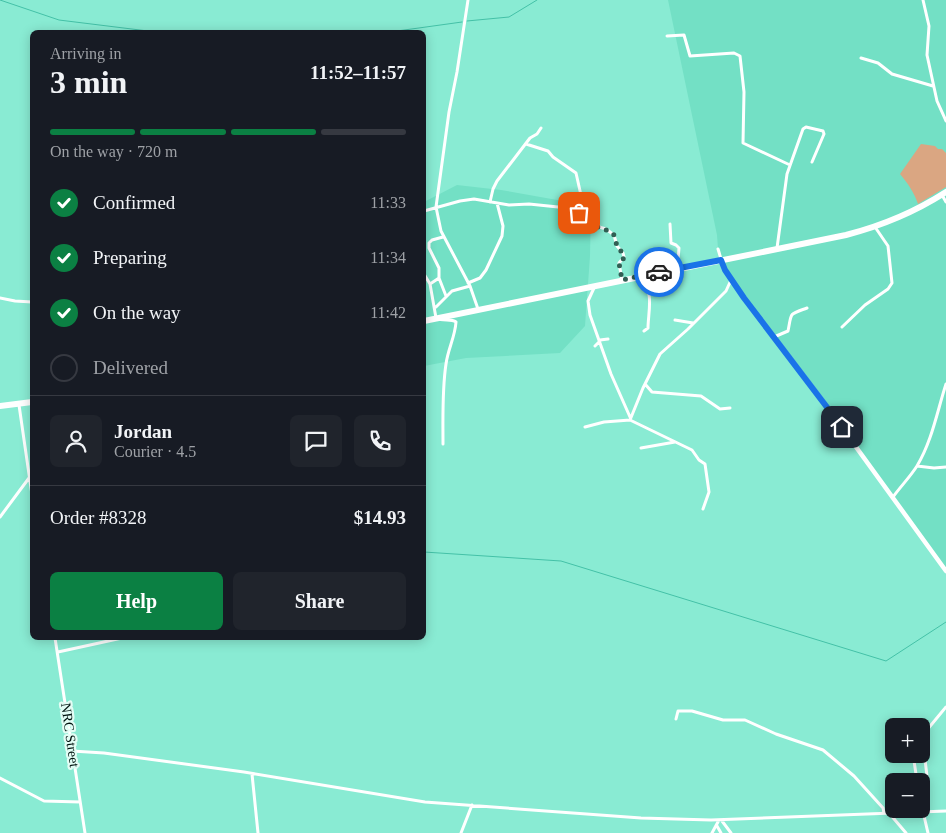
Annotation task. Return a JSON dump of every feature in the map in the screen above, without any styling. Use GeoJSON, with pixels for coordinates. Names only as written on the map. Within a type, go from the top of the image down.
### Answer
{"type":"FeatureCollection","features":[{"type":"Feature","properties":{"kind":"highway"},"geometry":{"type":"LineString","coordinates":[[426,320],[846,235],[915,210],[944,194]]}},
{"type":"Feature","properties":{"kind":"highway"},"geometry":{"type":"LineString","coordinates":[[0,406],[30,402]]}},
{"type":"Feature","properties":{"kind":"street"},"geometry":{"type":"LineString","coordinates":[[468,0],[449,112],[436,208],[439,227],[443,237],[469,285],[478,309]]}},
{"type":"Feature","properties":{"kind":"street"},"geometry":{"type":"LineString","coordinates":[[923,0],[929,26],[927,49],[934,86],[939,106],[946,120]]}},
{"type":"Feature","properties":{"kind":"street"},"geometry":{"type":"LineString","coordinates":[[667,36],[684,34],[690,56],[734,53],[740,56],[744,92],[742,109],[743,143],[790,165]]}},
{"type":"Feature","properties":{"kind":"street"},"geometry":{"type":"LineString","coordinates":[[861,58],[878,63],[892,74],[934,86]]}},
{"type":"Feature","properties":{"kind":"street"},"geometry":{"type":"LineString","coordinates":[[776,249],[785,185],[803,129],[806,127],[823,131],[824,134],[812,162]]}},
{"type":"Feature","properties":{"kind":"street"},"geometry":{"type":"LineString","coordinates":[[490,202],[494,184],[541,128]]}},
{"type":"Feature","properties":{"kind":"street"},"geometry":{"type":"LineString","coordinates":[[526,144],[548,152],[576,173],[589,224],[606,229],[614,235],[617,246],[624,255],[623,260],[619,263],[622,280]]}},
{"type":"Feature","properties":{"kind":"street"},"geometry":{"type":"LineString","coordinates":[[944,194],[946,202]]}},
{"type":"Feature","properties":{"kind":"street"},"geometry":{"type":"LineString","coordinates":[[426,210],[474,199],[497,203],[558,207],[585,213]]}},
{"type":"Feature","properties":{"kind":"street"},"geometry":{"type":"LineString","coordinates":[[435,308],[446,296],[480,278],[486,270],[502,236],[503,226],[497,203]]}},
{"type":"Feature","properties":{"kind":"street"},"geometry":{"type":"LineString","coordinates":[[670,224],[671,243],[679,248],[678,260],[680,268]]}},
{"type":"Feature","properties":{"kind":"street"},"geometry":{"type":"LineString","coordinates":[[842,328],[865,305],[888,289],[892,283],[888,246],[874,226]]}},
{"type":"Feature","properties":{"kind":"street"},"geometry":{"type":"LineString","coordinates":[[443,237],[430,241],[429,245],[439,268],[439,278],[446,296]]}},
{"type":"Feature","properties":{"kind":"street"},"geometry":{"type":"LineString","coordinates":[[718,249],[725,270],[731,279],[946,571]]}},
{"type":"Feature","properties":{"kind":"street"},"geometry":{"type":"LineString","coordinates":[[638,276],[645,282],[648,289],[651,310],[648,328],[644,331]]}},
{"type":"Feature","properties":{"kind":"street"},"geometry":{"type":"LineString","coordinates":[[426,277],[430,284],[436,318],[444,321],[454,320],[456,322],[455,336],[446,358],[443,444]]}},
{"type":"Feature","properties":{"kind":"street"},"geometry":{"type":"LineString","coordinates":[[430,284],[439,278]]}},
{"type":"Feature","properties":{"kind":"street"},"geometry":{"type":"LineString","coordinates":[[630,419],[660,354],[726,291],[731,279]]}},
{"type":"Feature","properties":{"kind":"street"},"geometry":{"type":"LineString","coordinates":[[595,285],[588,301],[590,316],[630,419]]}},
{"type":"Feature","properties":{"kind":"street"},"geometry":{"type":"LineString","coordinates":[[0,298],[30,302]]}},
{"type":"Feature","properties":{"kind":"street"},"geometry":{"type":"LineString","coordinates":[[774,337],[788,330],[789,318],[792,314],[807,308]]}},
{"type":"Feature","properties":{"kind":"street"},"geometry":{"type":"LineString","coordinates":[[675,320],[694,323]]}},
{"type":"Feature","properties":{"kind":"street"},"geometry":{"type":"LineString","coordinates":[[595,346],[600,340],[608,339]]}},
{"type":"Feature","properties":{"kind":"street"},"geometry":{"type":"LineString","coordinates":[[645,384],[652,392],[701,396],[720,409],[730,408]]}},
{"type":"Feature","properties":{"kind":"street"},"geometry":{"type":"LineString","coordinates":[[893,497],[916,466],[944,400],[946,384]]}},
{"type":"Feature","properties":{"kind":"street"},"geometry":{"type":"LineString","coordinates":[[0,517],[30,478],[19,404]]}},
{"type":"Feature","properties":{"kind":"street"},"geometry":{"type":"LineString","coordinates":[[585,427],[604,422],[630,419],[692,450],[699,460],[705,464],[709,492],[702,509]]}},
{"type":"Feature","properties":{"kind":"street"},"geometry":{"type":"LineString","coordinates":[[641,448],[676,442]]}},
{"type":"Feature","properties":{"kind":"street"},"geometry":{"type":"LineString","coordinates":[[26,446],[30,447]]}},
{"type":"Feature","properties":{"kind":"street"},"geometry":{"type":"LineString","coordinates":[[916,466],[946,467]]}},
{"type":"Feature","properties":{"kind":"street","name":"NRC Street"},"geometry":{"type":"LineString","coordinates":[[55,640],[84,833]]}},
{"type":"Feature","properties":{"kind":"street"},"geometry":{"type":"LineString","coordinates":[[58,652],[113,640]]}},
{"type":"Feature","properties":{"kind":"street"},"geometry":{"type":"LineString","coordinates":[[930,726],[946,707]]}},
{"type":"Feature","properties":{"kind":"street"},"geometry":{"type":"LineString","coordinates":[[676,719],[678,711],[683,710],[727,720],[746,720],[776,734],[823,750],[854,776],[885,811]]}},
{"type":"Feature","properties":{"kind":"street"},"geometry":{"type":"LineString","coordinates":[[72,751],[104,753],[252,774],[419,802],[640,818],[721,820],[885,812]]}},
{"type":"Feature","properties":{"kind":"street"},"geometry":{"type":"LineString","coordinates":[[252,774],[258,833]]}},
{"type":"Feature","properties":{"kind":"street"},"geometry":{"type":"LineString","coordinates":[[0,778],[44,801],[80,802]]}},
{"type":"Feature","properties":{"kind":"street"},"geometry":{"type":"LineString","coordinates":[[461,833],[472,805]]}},
{"type":"Feature","properties":{"kind":"street"},"geometry":{"type":"LineString","coordinates":[[930,812],[946,811]]}},
{"type":"Feature","properties":{"kind":"street"},"geometry":{"type":"LineString","coordinates":[[892,818],[906,833]]}},
{"type":"Feature","properties":{"kind":"street"},"geometry":{"type":"LineString","coordinates":[[924,818],[928,833]]}},
{"type":"Feature","properties":{"kind":"street"},"geometry":{"type":"LineString","coordinates":[[712,833],[721,820]]}},
{"type":"Feature","properties":{"kind":"street"},"geometry":{"type":"LineString","coordinates":[[721,820],[731,833]]}},
{"type":"Feature","properties":{"kind":"street"},"geometry":{"type":"LineString","coordinates":[[717,826],[721,833]]}},
{"type":"Feature","properties":{"kind":"shaded area"},"geometry":{"type":"Polygon","coordinates":[[[668,0],[946,0],[946,571],[723,266],[668,0]]]}},
{"type":"Feature","properties":{"kind":"shaded area"},"geometry":{"type":"Polygon","coordinates":[[[921,144],[935,146],[946,153],[946,187],[918,204],[911,188],[900,174],[921,144]]]}},
{"type":"Feature","properties":{"kind":"shaded area"},"geometry":{"type":"Polygon","coordinates":[[[457,185],[501,190],[591,206],[585,326],[560,353],[466,358],[426,366],[426,201],[457,185]]]}},
{"type":"Feature","properties":{"kind":"waterway"},"geometry":{"type":"LineString","coordinates":[[0,0],[59,20],[140,30]]}},
{"type":"Feature","properties":{"kind":"waterway"},"geometry":{"type":"LineString","coordinates":[[467,21],[509,17],[537,0]]}},
{"type":"Feature","properties":{"kind":"waterway"},"geometry":{"type":"LineString","coordinates":[[404,30],[462,22]]}},
{"type":"Feature","properties":{"kind":"waterway"},"geometry":{"type":"LineString","coordinates":[[426,552],[561,561],[886,661],[946,622]]}},
{"type":"Feature","properties":{"kind":"way so far"},"geometry":{"type":"LineString","coordinates":[[579,213],[585,213],[589,224],[606,229],[614,235],[617,246],[624,255],[623,260],[619,263],[622,280],[659,272]]}},
{"type":"Feature","properties":{"kind":"route"},"geometry":{"type":"LineString","coordinates":[[659,272],[721,260],[725,270],[744,298],[842,427]]}}]}
